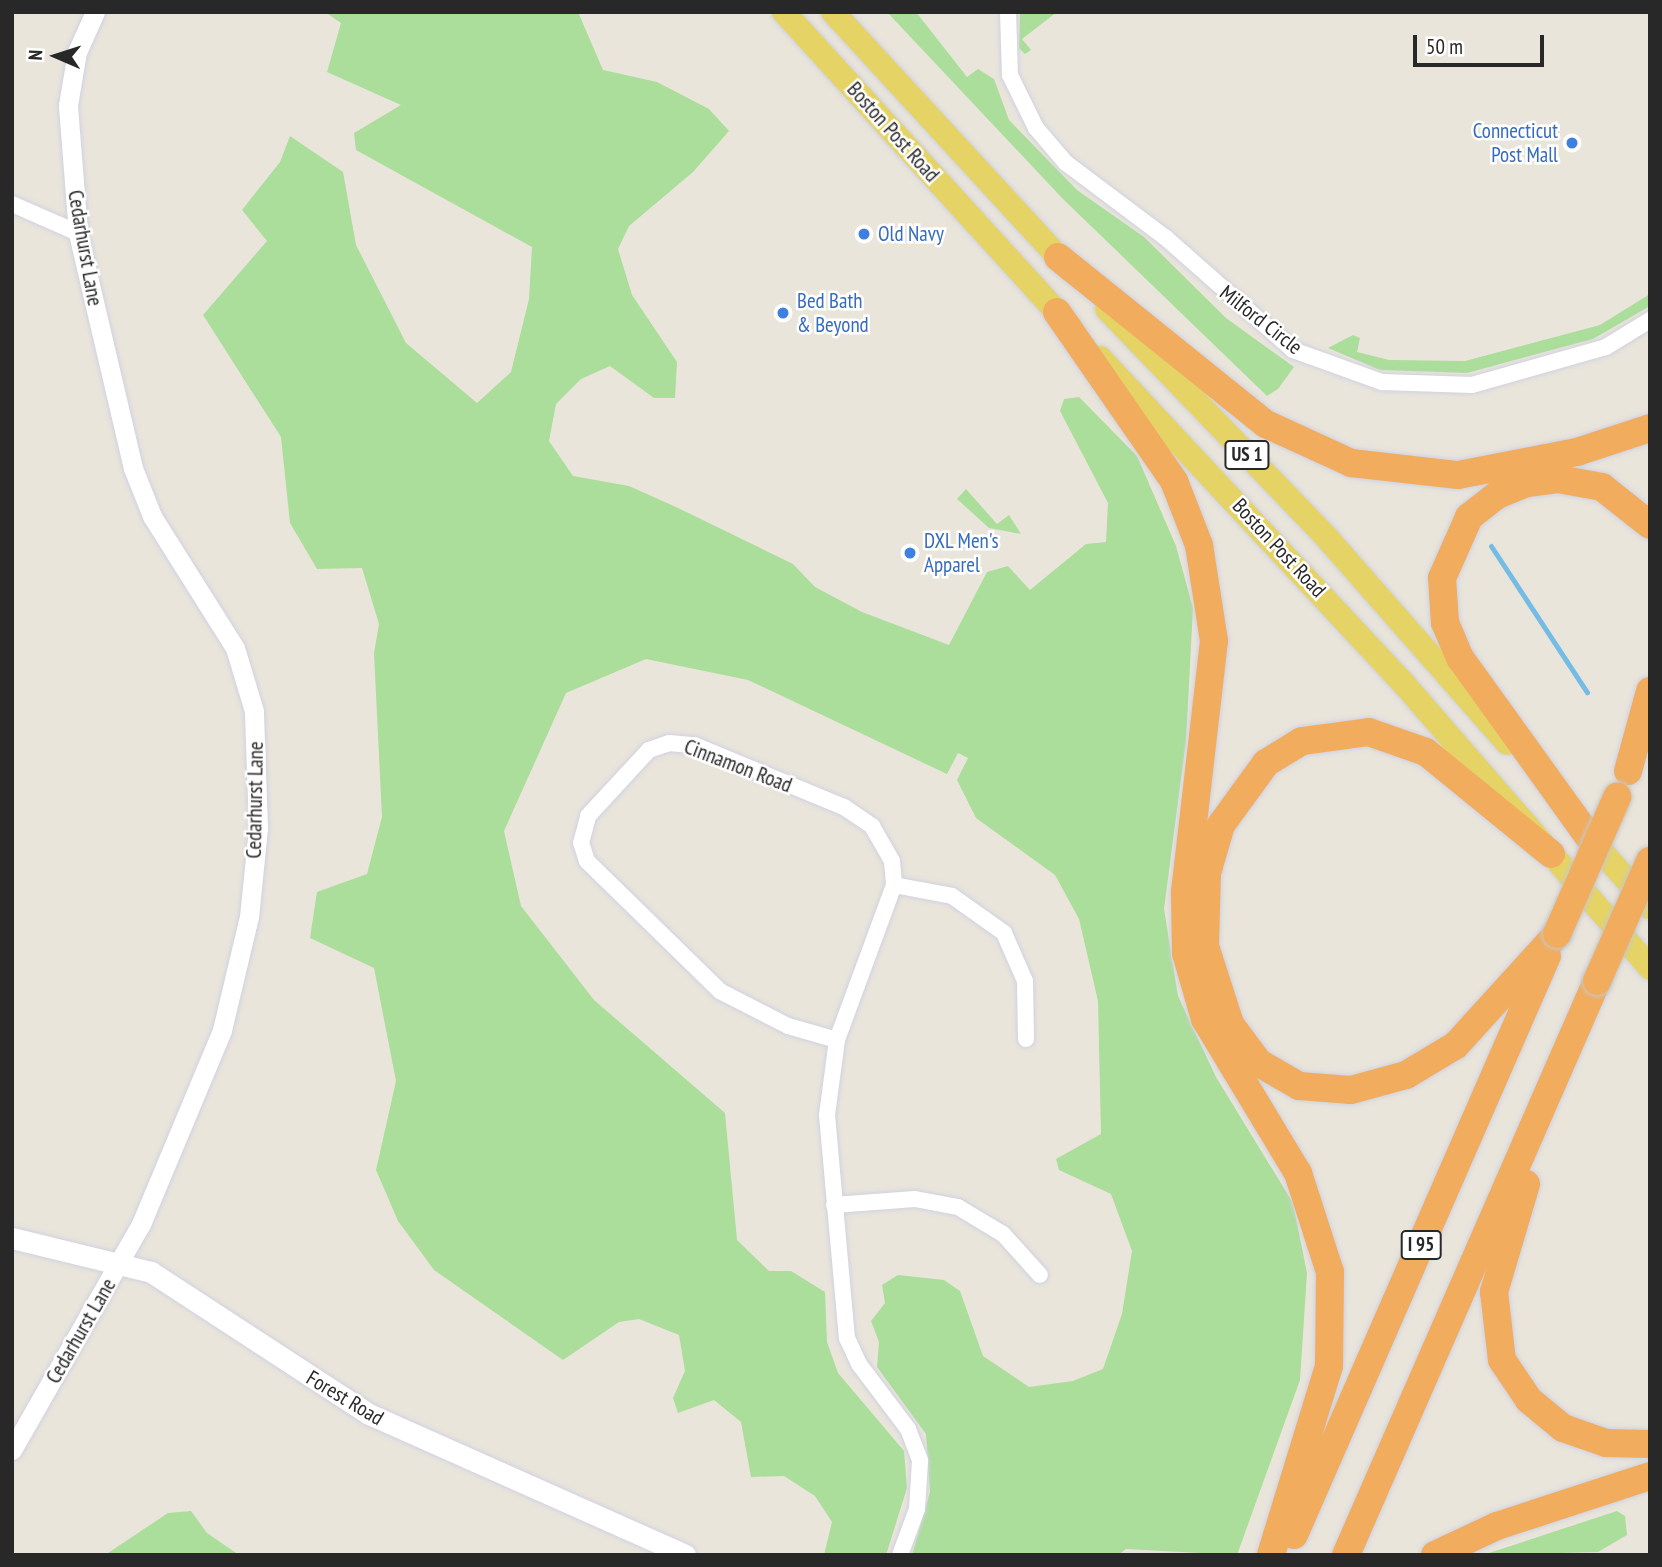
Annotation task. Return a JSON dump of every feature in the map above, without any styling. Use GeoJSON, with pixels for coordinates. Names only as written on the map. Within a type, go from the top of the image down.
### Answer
{"type":"FeatureCollection","features":[{"type":"Feature","properties":{"kind":"highway"},"geometry":{"type":"LineString","coordinates":[[1058,257],[1266,424],[1351,463],[1458,475],[1577,452],[1650,428]]}},
{"type":"Feature","properties":{"kind":"highway"},"geometry":{"type":"LineString","coordinates":[[1057,312],[1174,481],[1199,545],[1214,641],[1186,882],[1186,953],[1205,1019],[1298,1173],[1330,1272],[1329,1366],[1271,1555]]}},
{"type":"Feature","properties":{"kind":"highway"},"geometry":{"type":"LineString","coordinates":[[1591,840],[1460,658],[1445,623],[1442,578],[1469,517],[1497,495],[1527,483],[1568,480],[1602,487],[1650,525]]}},
{"type":"Feature","properties":{"kind":"highway"},"geometry":{"type":"LineString","coordinates":[[1628,771],[1650,691]]}},
{"type":"Feature","properties":{"kind":"highway","name":"I 95"},"geometry":{"type":"LineString","coordinates":[[1286,1555],[1650,722]]}},
{"type":"Feature","properties":{"kind":"highway"},"geometry":{"type":"LineString","coordinates":[[1551,854],[1426,752],[1369,732],[1302,741],[1265,764],[1221,825],[1207,873],[1205,946],[1225,1014],[1259,1063],[1299,1086],[1351,1090],[1406,1075],[1456,1045],[1557,934]]}},
{"type":"Feature","properties":{"kind":"highway","name":"I 95"},"geometry":{"type":"LineString","coordinates":[[1346,1555],[1650,860]]}},
{"type":"Feature","properties":{"kind":"highway"},"geometry":{"type":"LineString","coordinates":[[1577,1027],[1500,1263],[1494,1333],[1518,1388],[1551,1420],[1592,1440],[1650,1444]]}},
{"type":"Feature","properties":{"kind":"highway"},"geometry":{"type":"LineString","coordinates":[[1435,1555],[1497,1526],[1650,1476]]}},
{"type":"Feature","properties":{"kind":"main road","name":"Boston Post Road"},"geometry":{"type":"LineString","coordinates":[[784,12],[1057,312],[1354,629],[1650,968]]}},
{"type":"Feature","properties":{"kind":"main road","name":"Boston Post Road"},"geometry":{"type":"LineString","coordinates":[[833,12],[1058,257],[1328,539],[1650,907]]}},
{"type":"Feature","properties":{"kind":"main road","name":"Forest Road"},"geometry":{"type":"LineString","coordinates":[[12,1238],[151,1272],[379,1419],[685,1555]]}},
{"type":"Feature","properties":{"kind":"street","name":"Cedarhurst Lane"},"geometry":{"type":"LineString","coordinates":[[12,1450],[121,1263],[217,1042],[239,974],[260,760],[254,711],[235,648],[152,516],[133,468],[78,233],[68,105],[77,52],[95,12]]}},
{"type":"Feature","properties":{"kind":"street","name":"Milford Circle"},"geometry":{"type":"LineString","coordinates":[[1009,12],[1010,75],[1036,128],[1066,163],[1166,238],[1293,350],[1382,382],[1472,385],[1606,347],[1650,320]]}},
{"type":"Feature","properties":{"kind":"street"},"geometry":{"type":"LineString","coordinates":[[12,204],[78,233]]}},
{"type":"Feature","properties":{"kind":"street","name":"Cinnamon Road"},"geometry":{"type":"LineString","coordinates":[[837,1040],[746,1007],[705,979],[587,861],[585,823],[649,750],[669,743],[694,745],[865,820],[885,843],[894,885]]}},
{"type":"Feature","properties":{"kind":"street"},"geometry":{"type":"LineString","coordinates":[[900,1555],[918,1509],[920,1461],[908,1429],[850,1346],[827,1115],[837,1040],[894,885],[952,897],[1004,933],[1025,981],[1026,1039]]}},
{"type":"Feature","properties":{"kind":"street"},"geometry":{"type":"LineString","coordinates":[[834,1205],[915,1199],[958,1207],[1003,1234],[1040,1275]]}},
{"type":"Feature","properties":{"kind":"green space"},"geometry":{"type":"Polygon","coordinates":[[[325,12],[578,12],[603,70],[657,82],[709,109],[729,131],[693,172],[629,226],[618,249],[632,295],[677,362],[675,398],[654,398],[610,366],[581,379],[556,404],[549,441],[573,476],[629,486],[676,507],[793,564],[815,587],[862,612],[949,645],[987,572],[1008,566],[1030,590],[1086,544],[1106,542],[1108,503],[1060,411],[1064,399],[1079,397],[1137,456],[1176,546],[1193,608],[1186,741],[1164,909],[1178,996],[1216,1077],[1293,1203],[1307,1273],[1300,1380],[1237,1555],[1126,1549],[1118,1555],[912,1555],[930,1492],[926,1434],[877,1367],[879,1342],[871,1321],[885,1303],[882,1285],[898,1275],[944,1280],[960,1291],[983,1356],[1029,1387],[1073,1381],[1103,1369],[1122,1314],[1132,1251],[1111,1194],[1059,1170],[1056,1159],[1101,1134],[1098,1001],[1079,919],[1055,875],[976,818],[957,780],[968,758],[958,753],[947,774],[748,680],[646,659],[566,693],[504,831],[521,906],[594,1000],[725,1113],[737,1240],[769,1271],[791,1271],[825,1292],[827,1342],[838,1373],[904,1451],[907,1488],[886,1555],[824,1555],[832,1522],[815,1496],[784,1476],[751,1477],[741,1422],[714,1400],[678,1413],[673,1398],[685,1371],[679,1335],[639,1319],[619,1322],[563,1360],[434,1270],[398,1221],[376,1170],[396,1081],[374,968],[310,938],[317,892],[367,874],[382,817],[374,653],[379,624],[362,568],[317,569],[290,523],[281,437],[203,315],[267,241],[242,210],[280,162],[290,136],[343,172],[356,245],[406,343],[477,403],[511,372],[529,299],[532,247],[356,150],[354,133],[401,105],[327,72],[341,23],[325,12]]]}},
{"type":"Feature","properties":{"kind":"green space"},"geometry":{"type":"Polygon","coordinates":[[[887,12],[916,12],[967,77],[978,69],[994,79],[1009,120],[1077,190],[1144,237],[1226,318],[1294,367],[1278,389],[1267,396],[1063,199],[887,12]]]}},
{"type":"Feature","properties":{"kind":"green space"},"geometry":{"type":"Polygon","coordinates":[[[1020,12],[1057,12],[1022,39],[1031,50],[1025,54],[1019,48],[1020,12]]]}},
{"type":"Feature","properties":{"kind":"green space"},"geometry":{"type":"Polygon","coordinates":[[[1650,294],[1650,306],[1593,339],[1467,373],[1380,370],[1328,348],[1353,335],[1360,338],[1357,352],[1389,360],[1465,361],[1600,325],[1650,294]]]}},
{"type":"Feature","properties":{"kind":"green space"},"geometry":{"type":"Polygon","coordinates":[[[966,489],[997,524],[1009,515],[1021,534],[989,528],[957,499],[966,489]]]}},
{"type":"Feature","properties":{"kind":"green space"},"geometry":{"type":"Polygon","coordinates":[[[191,1511],[207,1533],[239,1555],[105,1555],[168,1513],[191,1511]]]}},
{"type":"Feature","properties":{"kind":"green space"},"geometry":{"type":"Polygon","coordinates":[[[1617,1511],[1625,1516],[1627,1535],[1598,1552],[1483,1555],[1617,1511]]]}},
{"type":"Feature","properties":{"kind":"waterway"},"geometry":{"type":"LineString","coordinates":[[1491,546],[1587,692]]}},
{"type":"Feature","properties":{"kind":"place","name":"Connecticut Post Mall"},"geometry":{"type":"Point","coordinates":[1572,143]}},
{"type":"Feature","properties":{"kind":"place","name":"Old Navy"},"geometry":{"type":"Point","coordinates":[864,234]}},
{"type":"Feature","properties":{"kind":"place","name":"Bed Bath & Beyond"},"geometry":{"type":"Point","coordinates":[783,313]}},
{"type":"Feature","properties":{"kind":"place","name":"DXL Men's Apparel"},"geometry":{"type":"Point","coordinates":[910,553]}}]}
